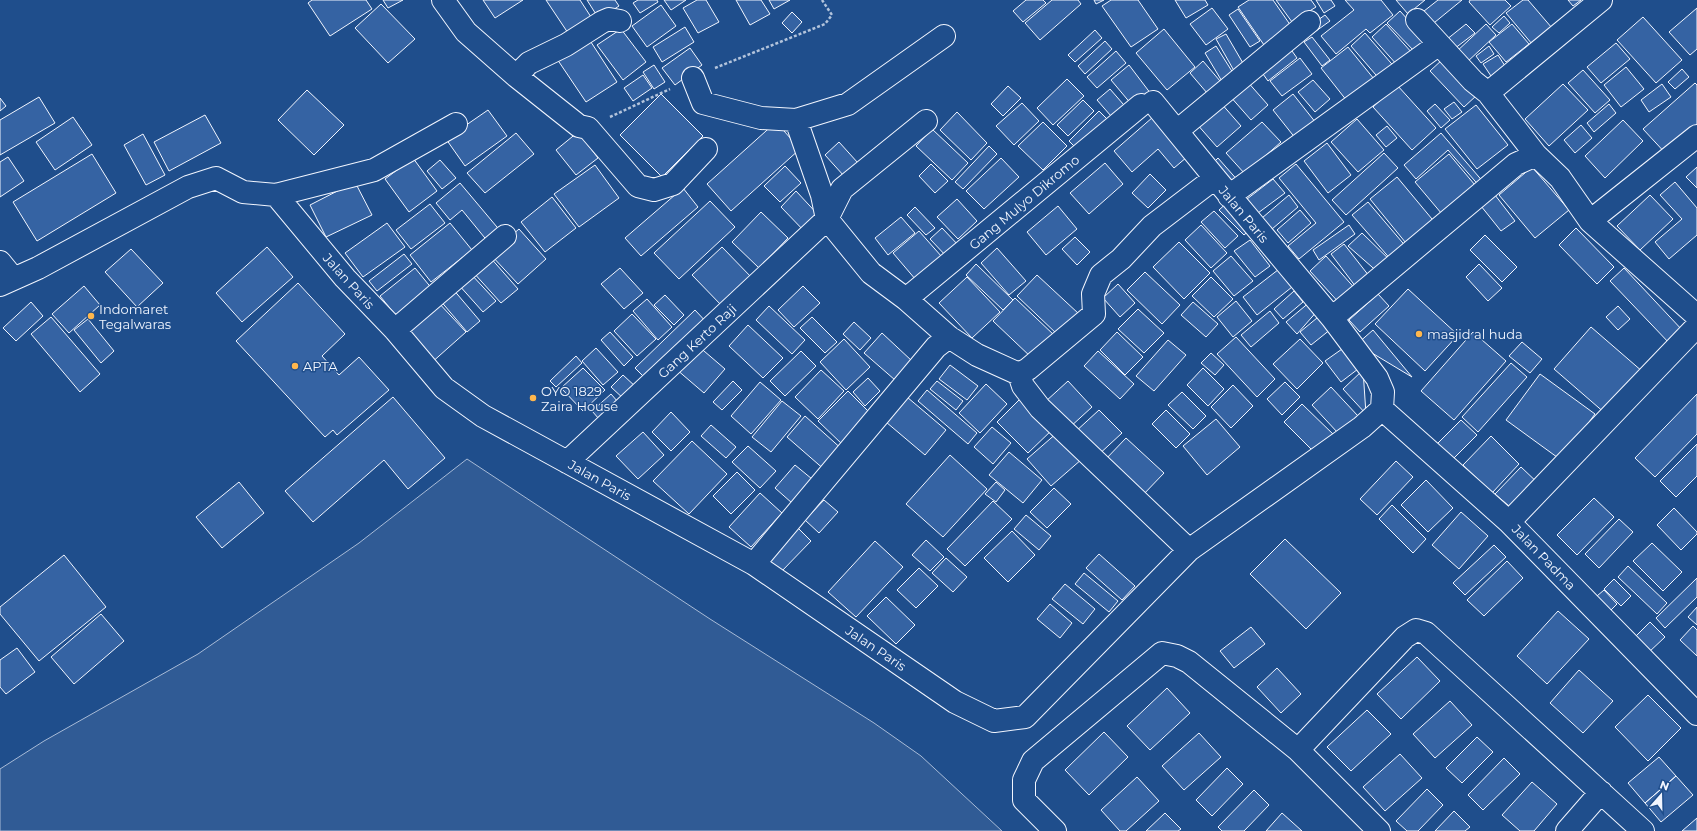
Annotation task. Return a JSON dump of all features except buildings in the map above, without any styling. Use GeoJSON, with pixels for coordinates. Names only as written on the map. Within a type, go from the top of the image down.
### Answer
{"type":"FeatureCollection","features":[{"type":"Feature","properties":{"kind":"street"},"geometry":{"type":"LineString","coordinates":[[443,0],[466,32],[516,76],[579,126],[588,128],[638,186],[654,190],[673,184],[706,150]]}},
{"type":"Feature","properties":{"kind":"street"},"geometry":{"type":"LineString","coordinates":[[1488,93],[1601,0]]}},
{"type":"Feature","properties":{"kind":"street"},"geometry":{"type":"LineString","coordinates":[[516,76],[529,63],[566,45],[602,22],[610,19],[620,21]]}},
{"type":"Feature","properties":{"kind":"street"},"geometry":{"type":"LineString","coordinates":[[1417,20],[1473,81],[1488,93],[1536,155],[1560,178],[1590,221],[1697,316]]}},
{"type":"Feature","properties":{"kind":"street"},"geometry":{"type":"LineString","coordinates":[[1215,178],[1177,131],[1309,22]]}},
{"type":"Feature","properties":{"kind":"street"},"geometry":{"type":"LineString","coordinates":[[693,78],[703,103],[761,118],[796,120],[848,104],[944,36]]}},
{"type":"Feature","properties":{"kind":"street"},"geometry":{"type":"LineString","coordinates":[[1229,196],[1439,44]]}},
{"type":"Feature","properties":{"kind":"street","name":"Gang Mulyo Dikromo"},"geometry":{"type":"LineString","coordinates":[[906,299],[1147,104],[1177,131]]}},
{"type":"Feature","properties":{"kind":"street"},"geometry":{"type":"LineString","coordinates":[[796,120],[822,195],[827,219],[871,273],[906,299],[949,337],[977,355],[1019,374],[1023,386],[1040,408],[1189,550]]}},
{"type":"Feature","properties":{"kind":"street"},"geometry":{"type":"LineString","coordinates":[[827,219],[842,189],[926,121]]}},
{"type":"Feature","properties":{"kind":"street"},"geometry":{"type":"LineString","coordinates":[[4,275],[38,268],[188,187],[216,178],[243,192],[276,195],[374,170],[456,124]]}},
{"type":"Feature","properties":{"kind":"street"},"geometry":{"type":"LineString","coordinates":[[1590,221],[1697,136]]}},
{"type":"Feature","properties":{"kind":"street"},"geometry":{"type":"LineString","coordinates":[[1332,318],[1516,164],[1536,155]]}},
{"type":"Feature","properties":{"kind":"street","name":"Jalan Paris"},"geometry":{"type":"LineString","coordinates":[[276,195],[345,278],[395,330],[444,388],[483,416],[754,564],[955,702],[994,720],[1025,717],[1189,550],[1362,427],[1382,410],[1382,392],[1377,378],[1332,318],[1215,178],[1152,226],[1102,275],[1094,294],[1094,314],[1028,370],[1019,374]]}},
{"type":"Feature","properties":{"kind":"street","name":"Gang Kerto Raji"},"geometry":{"type":"LineString","coordinates":[[567,462],[827,219]]}},
{"type":"Feature","properties":{"kind":"street"},"geometry":{"type":"LineString","coordinates":[[395,330],[505,236]]}},
{"type":"Feature","properties":{"kind":"street"},"geometry":{"type":"LineString","coordinates":[[1509,522],[1697,326]]}},
{"type":"Feature","properties":{"kind":"street"},"geometry":{"type":"LineString","coordinates":[[754,564],[936,347],[949,337]]}},
{"type":"Feature","properties":{"kind":"street","name":"Jalan Padma"},"geometry":{"type":"LineString","coordinates":[[1382,410],[1509,522],[1697,714]]}},
{"type":"Feature","properties":{"kind":"street"},"geometry":{"type":"LineString","coordinates":[[1298,750],[1405,637],[1416,630],[1426,633],[1644,831]]}},
{"type":"Feature","properties":{"kind":"street"},"geometry":{"type":"LineString","coordinates":[[1055,831],[1024,800],[1024,780],[1033,761],[1162,653],[1177,656],[1189,662],[1298,750],[1379,831]]}},
{"type":"Feature","properties":{"kind":"street"},"geometry":{"type":"LineString","coordinates":[[1567,831],[1600,792]]}},
{"type":"Feature","properties":{"kind":"path"},"geometry":{"type":"LineString","coordinates":[[588,128],[714,68],[825,24],[832,15],[822,0]]}},
{"type":"Feature","properties":{"kind":"shaded area"},"geometry":{"type":"Polygon","coordinates":[[[467,459],[710,619],[874,723],[921,756],[1002,831],[0,831],[0,769],[44,741],[198,654],[359,543],[467,459]]]}},
{"type":"Feature","properties":{"kind":"place","name":"Indomaret Tegalwaras"},"geometry":{"type":"Point","coordinates":[91,316]}},
{"type":"Feature","properties":{"kind":"place","name":"masjid al huda"},"geometry":{"type":"Point","coordinates":[1419,334]}},
{"type":"Feature","properties":{"kind":"place","name":"APTA"},"geometry":{"type":"Point","coordinates":[295,366]}},
{"type":"Feature","properties":{"kind":"place","name":"OYO 1829 Zaira House"},"geometry":{"type":"Point","coordinates":[533,398]}}]}
